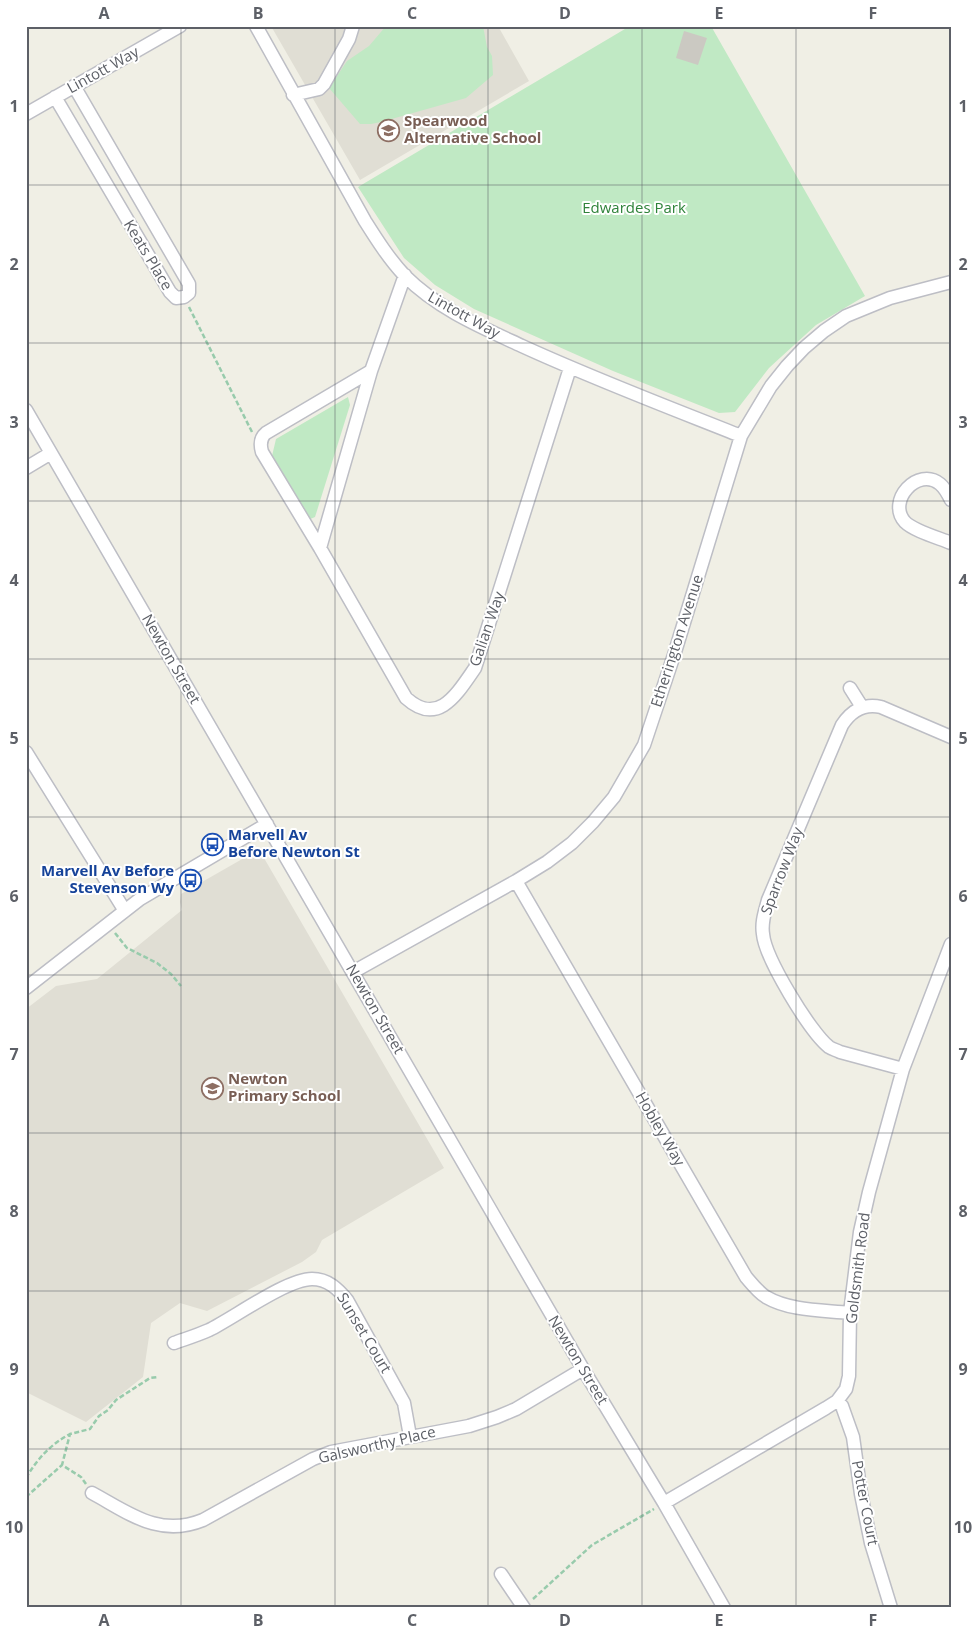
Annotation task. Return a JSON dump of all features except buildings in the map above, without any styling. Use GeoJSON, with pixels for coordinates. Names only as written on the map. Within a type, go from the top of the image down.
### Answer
{"type":"FeatureCollection","features":[{"type":"Feature","properties":{"kind":"street","name":"Lintott Way"},"geometry":{"type":"LineString","coordinates":[[26,114],[180,26]]}},
{"type":"Feature","properties":{"kind":"street","name":"Lintott Way"},"geometry":{"type":"LineString","coordinates":[[256,26],[364,221],[382,249],[405,275],[442,306],[470,322],[570,368],[741,436]]}},
{"type":"Feature","properties":{"kind":"street"},"geometry":{"type":"LineString","coordinates":[[293,95],[319,89],[324,84],[349,39],[353,26]]}},
{"type":"Feature","properties":{"kind":"street","name":"Keats Place"},"geometry":{"type":"LineString","coordinates":[[56,97],[170,292],[176,298],[184,297],[189,293],[189,284],[74,86]]}},
{"type":"Feature","properties":{"kind":"street"},"geometry":{"type":"LineString","coordinates":[[320,548],[371,371],[405,275]]}},
{"type":"Feature","properties":{"kind":"street","name":"Etherington Avenue"},"geometry":{"type":"LineString","coordinates":[[353,972],[516,882],[566,848],[593,822],[614,797],[644,745],[675,652],[741,436],[771,386],[787,366],[824,330],[846,316],[890,298],[951,282]]}},
{"type":"Feature","properties":{"kind":"street","name":"Galian Way"},"geometry":{"type":"LineString","coordinates":[[261,440],[262,452],[320,548],[406,698],[416,707],[434,710],[441,707],[465,683],[475,668],[570,368]]}},
{"type":"Feature","properties":{"kind":"street"},"geometry":{"type":"LineString","coordinates":[[261,440],[266,433],[371,371]]}},
{"type":"Feature","properties":{"kind":"street","name":"Newton Street"},"geometry":{"type":"LineString","coordinates":[[26,410],[583,1369],[664,1503],[724,1608]]}},
{"type":"Feature","properties":{"kind":"street"},"geometry":{"type":"LineString","coordinates":[[26,468],[51,453]]}},
{"type":"Feature","properties":{"kind":"street"},"geometry":{"type":"LineString","coordinates":[[951,500],[939,483],[926,479],[916,481],[903,492],[900,512],[905,522],[951,543]]}},
{"type":"Feature","properties":{"kind":"street"},"geometry":{"type":"LineString","coordinates":[[850,688],[862,707],[872,705],[881,707],[951,737]]}},
{"type":"Feature","properties":{"kind":"street","name":"Sparrow Way"},"geometry":{"type":"LineString","coordinates":[[862,707],[847,717],[842,725],[768,900],[762,920],[763,936],[776,966],[800,1008],[830,1048],[903,1069]]}},
{"type":"Feature","properties":{"kind":"street"},"geometry":{"type":"LineString","coordinates":[[26,752],[125,910]]}},
{"type":"Feature","properties":{"kind":"street"},"geometry":{"type":"LineString","coordinates":[[26,988],[125,910],[160,886],[267,824]]}},
{"type":"Feature","properties":{"kind":"street","name":"Hobley Way"},"geometry":{"type":"LineString","coordinates":[[516,882],[746,1277],[756,1289],[777,1302],[790,1306],[850,1314]]}},
{"type":"Feature","properties":{"kind":"street","name":"Goldsmith Road"},"geometry":{"type":"LineString","coordinates":[[664,1503],[836,1401],[846,1389],[849,1376],[850,1314],[860,1232],[903,1069],[951,944]]}},
{"type":"Feature","properties":{"kind":"street","name":"Sunset Court"},"geometry":{"type":"LineString","coordinates":[[174,1344],[209,1330],[296,1281],[313,1279],[326,1281],[337,1288],[347,1300],[404,1403],[410,1436]]}},
{"type":"Feature","properties":{"kind":"street","name":"Galsworthy Place"},"geometry":{"type":"LineString","coordinates":[[92,1493],[146,1523],[168,1527],[191,1525],[313,1459],[331,1452],[469,1426],[497,1417],[516,1409],[583,1369]]}},
{"type":"Feature","properties":{"kind":"street","name":"Potter Court"},"geometry":{"type":"LineString","coordinates":[[836,1401],[842,1406],[853,1437],[861,1494],[871,1543],[892,1608]]}},
{"type":"Feature","properties":{"kind":"street"},"geometry":{"type":"LineString","coordinates":[[501,1574],[524,1606]]}},
{"type":"Feature","properties":{"kind":"path"},"geometry":{"type":"LineString","coordinates":[[184,297],[253,434],[261,440]]}},
{"type":"Feature","properties":{"kind":"path"},"geometry":{"type":"LineString","coordinates":[[114,932],[127,948],[157,963],[181,986]]}},
{"type":"Feature","properties":{"kind":"path"},"geometry":{"type":"LineString","coordinates":[[26,1478],[33,1466],[56,1442],[70,1434],[90,1429],[99,1416],[108,1410],[116,1400],[150,1378],[158,1377]]}},
{"type":"Feature","properties":{"kind":"path"},"geometry":{"type":"LineString","coordinates":[[26,1496],[62,1465],[70,1434]]}},
{"type":"Feature","properties":{"kind":"path"},"geometry":{"type":"LineString","coordinates":[[62,1465],[81,1477],[92,1493]]}},
{"type":"Feature","properties":{"kind":"path"},"geometry":{"type":"LineString","coordinates":[[524,1606],[592,1545],[664,1503]]}},
{"type":"Feature","properties":{"kind":"shaded area","name":"Spearwood Alternative School"},"geometry":{"type":"Polygon","coordinates":[[[271,26],[498,26],[529,81],[360,180],[271,26]]]}},
{"type":"Feature","properties":{"kind":"shaded area","name":"Newton Primary School"},"geometry":{"type":"Polygon","coordinates":[[[251,854],[264,858],[444,1168],[322,1240],[316,1252],[302,1262],[207,1311],[180,1303],[151,1323],[143,1377],[86,1422],[26,1392],[26,1009],[56,986],[97,979],[182,910],[181,894],[251,854]]]}},
{"type":"Feature","properties":{"kind":"green space"},"geometry":{"type":"Polygon","coordinates":[[[386,26],[483,26],[487,47],[492,56],[493,75],[466,98],[381,122],[360,124],[329,88],[347,61],[369,46],[386,26]]]}},
{"type":"Feature","properties":{"kind":"green space","name":"Edwardes Park"},"geometry":{"type":"Polygon","coordinates":[[[630,26],[711,26],[865,296],[816,325],[769,368],[735,412],[719,413],[613,371],[474,309],[435,285],[404,258],[358,187],[630,26]]]}},
{"type":"Feature","properties":{"kind":"green space"},"geometry":{"type":"Polygon","coordinates":[[[348,397],[350,405],[315,517],[308,520],[272,456],[276,439],[348,397]]]}},
{"type":"Feature","properties":{"kind":"place","name":"Spearwood Alternative School"},"geometry":{"type":"Point","coordinates":[388,130]}},
{"type":"Feature","properties":{"kind":"place","name":"Marvell Av Before Newton St"},"geometry":{"type":"Point","coordinates":[212,844]}},
{"type":"Feature","properties":{"kind":"place","name":"Marvell Av Before Stevenson Wy"},"geometry":{"type":"Point","coordinates":[190,880]}},
{"type":"Feature","properties":{"kind":"place","name":"Newton Primary School"},"geometry":{"type":"Point","coordinates":[212,1088]}}]}
